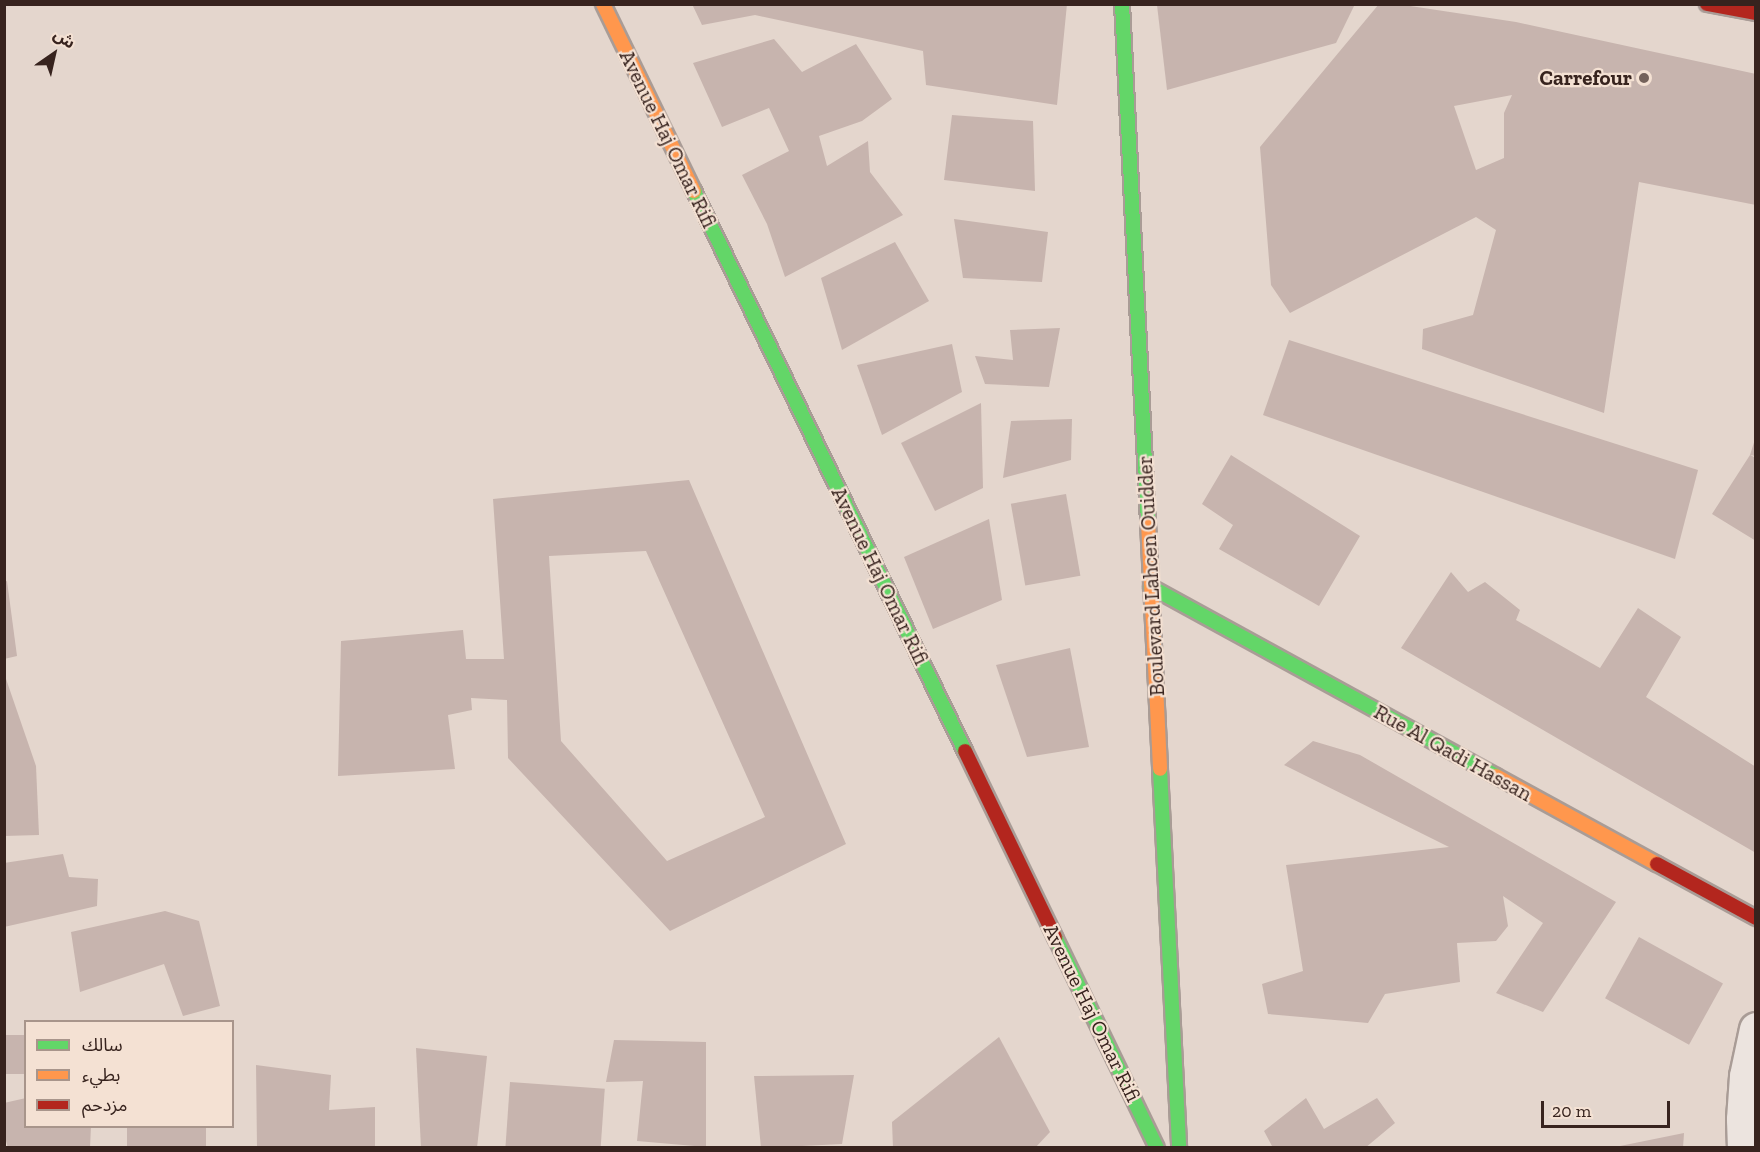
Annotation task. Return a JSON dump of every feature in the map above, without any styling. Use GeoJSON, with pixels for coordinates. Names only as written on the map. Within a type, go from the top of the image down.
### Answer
{"type":"FeatureCollection","features":[{"type":"Feature","properties":{"kind":"street","name":"Avenue Haj Omar Rifi"},"geometry":{"type":"LineString","coordinates":[[603,4],[1157,1148]]}},
{"type":"Feature","properties":{"kind":"street","name":"Boulevard Lahcen Ouidder"},"geometry":{"type":"LineString","coordinates":[[1122,4],[1179,1148]]}},
{"type":"Feature","properties":{"kind":"street"},"geometry":{"type":"LineString","coordinates":[[1707,4],[1755,13]]}},
{"type":"Feature","properties":{"kind":"street","name":"Rue Al Qadi Hassan"},"geometry":{"type":"LineString","coordinates":[[1151,587],[1755,918]]}},
{"type":"Feature","properties":{"kind":"street"},"geometry":{"type":"LineString","coordinates":[[1744,1148],[1743,1119],[1746,1076],[1755,1029]]}},
{"type":"Feature","properties":{"kind":"building"},"geometry":{"type":"Polygon","coordinates":[[[692,4],[1067,4],[1057,105],[926,85],[923,51],[755,15],[702,25],[692,4]]]}},
{"type":"Feature","properties":{"kind":"building"},"geometry":{"type":"Polygon","coordinates":[[[1355,4],[1336,43],[1167,90],[1157,5],[1355,4]]]}},
{"type":"Feature","properties":{"kind":"building"},"geometry":{"type":"Polygon","coordinates":[[[1379,4],[1397,4],[1516,22],[1756,74],[1756,205],[1639,182],[1604,413],[1422,349],[1423,329],[1473,315],[1496,230],[1476,217],[1290,313],[1271,285],[1260,147],[1379,4]],[[1512,95],[1454,106],[1476,170],[1504,158],[1504,113],[1512,95]]]}},
{"type":"Feature","properties":{"kind":"building"},"geometry":{"type":"Polygon","coordinates":[[[774,39],[802,72],[856,44],[892,99],[862,121],[819,136],[827,166],[868,141],[870,172],[903,215],[785,277],[767,224],[742,175],[789,151],[769,108],[722,127],[693,63],[774,39]]]}},
{"type":"Feature","properties":{"kind":"building"},"geometry":{"type":"Polygon","coordinates":[[[952,115],[1033,121],[1035,191],[944,180],[952,115]]]}},
{"type":"Feature","properties":{"kind":"building"},"geometry":{"type":"Polygon","coordinates":[[[954,219],[1048,232],[1042,282],[963,278],[954,219]]]}},
{"type":"Feature","properties":{"kind":"building"},"geometry":{"type":"Polygon","coordinates":[[[895,242],[929,301],[842,350],[821,278],[895,242]]]}},
{"type":"Feature","properties":{"kind":"building"},"geometry":{"type":"Polygon","coordinates":[[[1060,328],[1049,387],[985,384],[975,356],[1013,360],[1010,330],[1060,328]]]}},
{"type":"Feature","properties":{"kind":"building"},"geometry":{"type":"Polygon","coordinates":[[[1289,340],[1698,470],[1675,559],[1263,415],[1289,340]]]}},
{"type":"Feature","properties":{"kind":"building"},"geometry":{"type":"Polygon","coordinates":[[[952,344],[962,392],[882,435],[857,365],[952,344]]]}},
{"type":"Feature","properties":{"kind":"building"},"geometry":{"type":"Polygon","coordinates":[[[981,403],[983,488],[935,511],[901,443],[981,403]]]}},
{"type":"Feature","properties":{"kind":"building"},"geometry":{"type":"Polygon","coordinates":[[[1072,419],[1071,460],[1003,478],[1011,421],[1072,419]]]}},
{"type":"Feature","properties":{"kind":"building"},"geometry":{"type":"Polygon","coordinates":[[[1756,436],[1756,456],[1750,455],[1756,436]]]}},
{"type":"Feature","properties":{"kind":"building"},"geometry":{"type":"Polygon","coordinates":[[[1231,455],[1360,536],[1319,606],[1219,549],[1233,525],[1202,504],[1231,455]]]}},
{"type":"Feature","properties":{"kind":"building"},"geometry":{"type":"Polygon","coordinates":[[[1750,455],[1756,458],[1756,541],[1712,514],[1750,455]]]}},
{"type":"Feature","properties":{"kind":"building"},"geometry":{"type":"Polygon","coordinates":[[[689,480],[846,844],[670,931],[508,758],[507,700],[471,698],[472,710],[448,715],[455,769],[338,776],[341,641],[463,630],[466,659],[504,659],[493,499],[689,480]],[[646,551],[549,556],[561,741],[667,861],[765,817],[646,551]]]}},
{"type":"Feature","properties":{"kind":"building"},"geometry":{"type":"Polygon","coordinates":[[[1066,494],[1080,576],[1025,585],[1011,504],[1066,494]]]}},
{"type":"Feature","properties":{"kind":"building"},"geometry":{"type":"Polygon","coordinates":[[[989,519],[1002,600],[933,629],[904,557],[989,519]]]}},
{"type":"Feature","properties":{"kind":"building"},"geometry":{"type":"Polygon","coordinates":[[[1451,572],[1468,592],[1485,582],[1520,610],[1516,620],[1600,668],[1638,608],[1681,637],[1646,697],[1756,767],[1756,853],[1401,648],[1451,572]]]}},
{"type":"Feature","properties":{"kind":"building"},"geometry":{"type":"Polygon","coordinates":[[[7,581],[17,656],[4,659],[4,582],[7,581]]]}},
{"type":"Feature","properties":{"kind":"building"},"geometry":{"type":"Polygon","coordinates":[[[1070,648],[1089,747],[1027,757],[996,665],[1070,648]]]}},
{"type":"Feature","properties":{"kind":"building"},"geometry":{"type":"Polygon","coordinates":[[[5,676],[36,766],[39,835],[4,836],[5,676]]]}},
{"type":"Feature","properties":{"kind":"building"},"geometry":{"type":"Polygon","coordinates":[[[1313,741],[1360,755],[1616,902],[1543,1012],[1496,993],[1543,923],[1503,896],[1508,926],[1496,941],[1457,943],[1460,982],[1385,994],[1368,1023],[1268,1014],[1262,984],[1303,971],[1286,865],[1449,847],[1284,765],[1313,741]]]}},
{"type":"Feature","properties":{"kind":"building"},"geometry":{"type":"Polygon","coordinates":[[[63,854],[69,877],[98,879],[97,906],[4,927],[4,863],[63,854]]]}},
{"type":"Feature","properties":{"kind":"building"},"geometry":{"type":"Polygon","coordinates":[[[165,911],[199,921],[220,1006],[183,1016],[164,964],[80,992],[71,932],[165,911]]]}},
{"type":"Feature","properties":{"kind":"building"},"geometry":{"type":"Polygon","coordinates":[[[1639,937],[1723,984],[1689,1045],[1605,998],[1639,937]]]}},
{"type":"Feature","properties":{"kind":"building"},"geometry":{"type":"Polygon","coordinates":[[[5,1035],[24,1035],[24,1074],[5,1074],[5,1035]]]}},
{"type":"Feature","properties":{"kind":"building"},"geometry":{"type":"Polygon","coordinates":[[[999,1037],[1050,1132],[1035,1148],[893,1148],[892,1122],[999,1037]]]}},
{"type":"Feature","properties":{"kind":"building"},"geometry":{"type":"Polygon","coordinates":[[[614,1040],[706,1042],[706,1147],[637,1141],[643,1081],[606,1082],[614,1040]]]}},
{"type":"Feature","properties":{"kind":"building"},"geometry":{"type":"Polygon","coordinates":[[[416,1048],[487,1056],[477,1148],[421,1148],[416,1048]]]}},
{"type":"Feature","properties":{"kind":"building"},"geometry":{"type":"Polygon","coordinates":[[[256,1065],[331,1075],[329,1110],[375,1107],[375,1148],[257,1148],[256,1065]]]}},
{"type":"Feature","properties":{"kind":"building"},"geometry":{"type":"Polygon","coordinates":[[[854,1075],[842,1144],[761,1148],[754,1076],[854,1075]]]}},
{"type":"Feature","properties":{"kind":"building"},"geometry":{"type":"Polygon","coordinates":[[[510,1082],[605,1089],[601,1148],[505,1148],[510,1082]]]}},
{"type":"Feature","properties":{"kind":"building"},"geometry":{"type":"Polygon","coordinates":[[[24,1098],[24,1128],[91,1128],[90,1148],[8,1148],[4,1134],[4,1103],[24,1098]]]}},
{"type":"Feature","properties":{"kind":"building"},"geometry":{"type":"Polygon","coordinates":[[[1306,1098],[1324,1129],[1377,1098],[1395,1123],[1365,1148],[1273,1148],[1264,1131],[1306,1098]]]}},
{"type":"Feature","properties":{"kind":"building"},"geometry":{"type":"Polygon","coordinates":[[[127,1128],[206,1128],[206,1148],[127,1148],[127,1128]]]}},
{"type":"Feature","properties":{"kind":"building"},"geometry":{"type":"Polygon","coordinates":[[[1684,1133],[1683,1148],[1621,1148],[1620,1146],[1684,1133]]]}},
{"type":"Feature","properties":{"kind":"traffic: fast"},"geometry":{"type":"LineString","coordinates":[[1122,4],[1148,522]]}},
{"type":"Feature","properties":{"kind":"traffic: fast"},"geometry":{"type":"LineString","coordinates":[[694,191],[965,751]]}},
{"type":"Feature","properties":{"kind":"traffic: fast"},"geometry":{"type":"LineString","coordinates":[[1151,587],[1496,776]]}},
{"type":"Feature","properties":{"kind":"traffic: fast"},"geometry":{"type":"LineString","coordinates":[[1160,769],[1179,1148]]}},
{"type":"Feature","properties":{"kind":"traffic: fast"},"geometry":{"type":"LineString","coordinates":[[1055,937],[1157,1148]]}},
{"type":"Feature","properties":{"kind":"traffic: slow"},"geometry":{"type":"LineString","coordinates":[[603,4],[694,191]]}},
{"type":"Feature","properties":{"kind":"traffic: slow"},"geometry":{"type":"LineString","coordinates":[[1148,522],[1160,769]]}},
{"type":"Feature","properties":{"kind":"traffic: slow"},"geometry":{"type":"LineString","coordinates":[[1496,776],[1657,864]]}},
{"type":"Feature","properties":{"kind":"traffic: jam"},"geometry":{"type":"LineString","coordinates":[[1707,4],[1756,13]]}},
{"type":"Feature","properties":{"kind":"traffic: jam"},"geometry":{"type":"LineString","coordinates":[[965,751],[1055,937]]}},
{"type":"Feature","properties":{"kind":"traffic: jam"},"geometry":{"type":"LineString","coordinates":[[1657,864],[1756,918]]}},
{"type":"Feature","properties":{"kind":"place","name":"Carrefour"},"geometry":{"type":"Point","coordinates":[1644,78]}}]}
